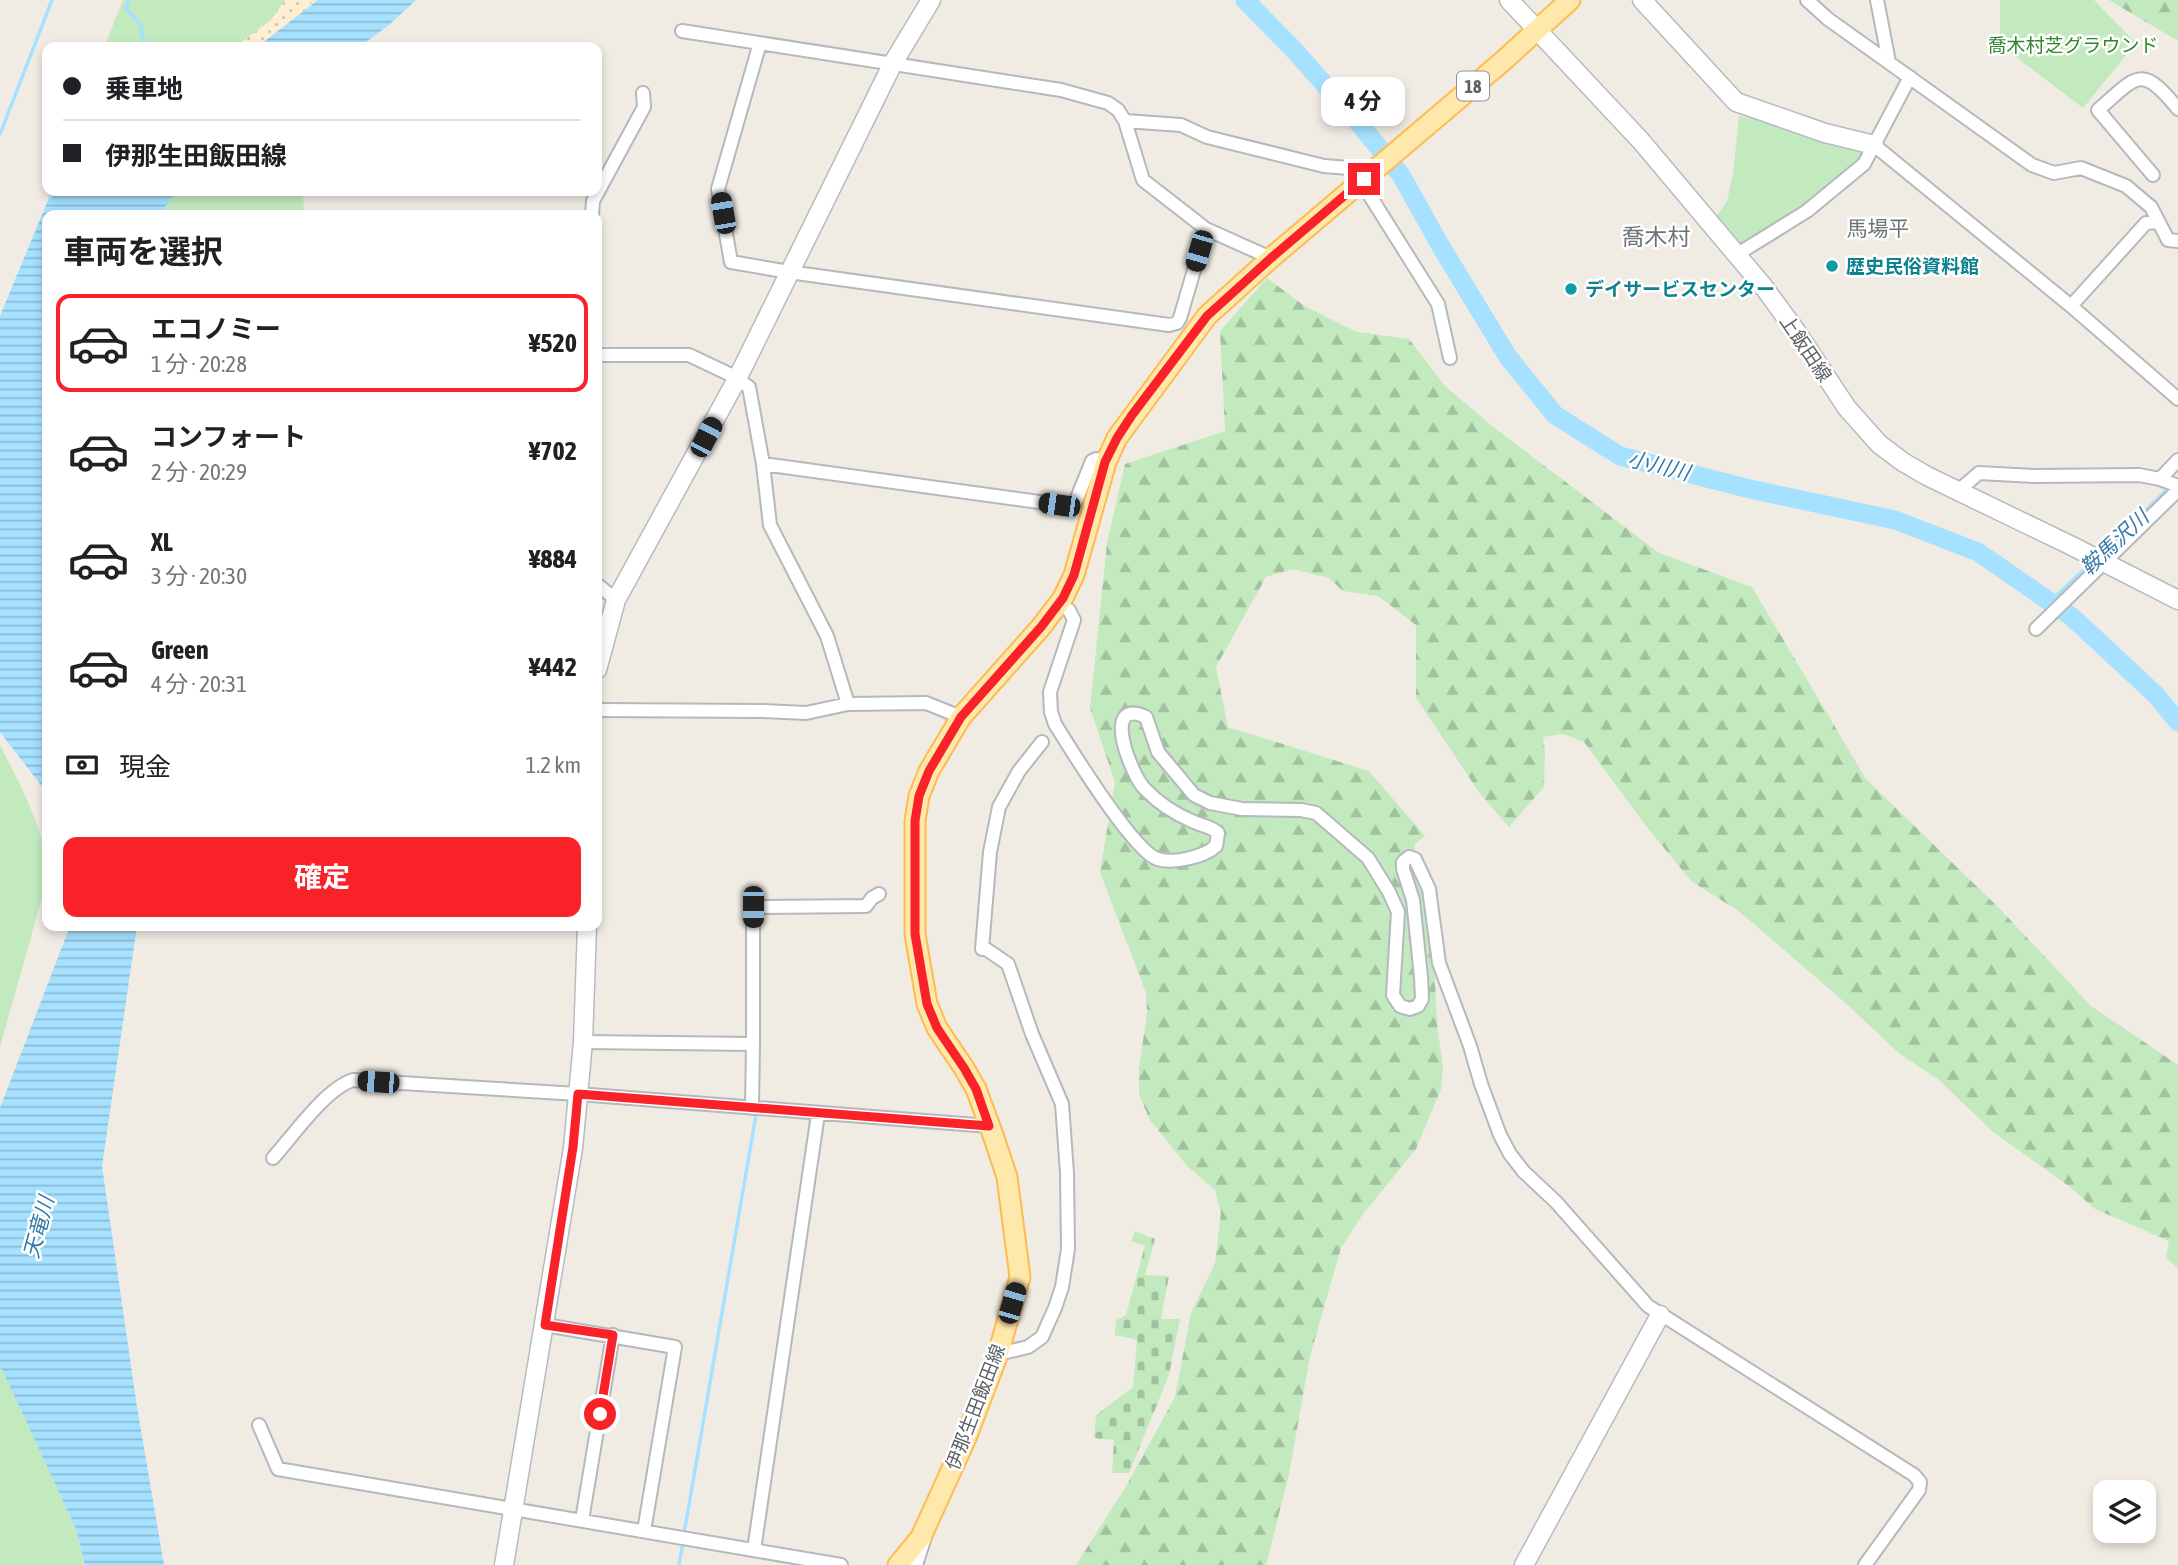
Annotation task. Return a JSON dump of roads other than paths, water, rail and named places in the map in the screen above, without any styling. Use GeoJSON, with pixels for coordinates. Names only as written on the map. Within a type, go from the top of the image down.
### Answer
{"type":"FeatureCollection","features":[{"type":"Feature","properties":{"kind":"main road","name":"伊那生田飯田線"},"geometry":{"type":"LineString","coordinates":[[898,1565],[926,1526],[966,1438],[998,1354],[1020,1277],[1007,1177],[976,1089],[937,1028],[927,1004],[915,934],[915,821],[919,796],[929,771],[961,717],[1041,627],[1063,598],[1074,575],[1105,462],[1117,438],[1207,316],[1271,258],[1363,183],[1407,141],[1570,0]]}},
{"type":"Feature","properties":{"kind":"street"},"geometry":{"type":"LineString","coordinates":[[602,651],[615,600],[737,379],[893,63],[931,0]]}},
{"type":"Feature","properties":{"kind":"street","name":"上飯田線"},"geometry":{"type":"LineString","coordinates":[[1509,0],[1641,141],[1763,286],[1847,408],[1865,429],[1903,463],[2178,600]]}},
{"type":"Feature","properties":{"kind":"street"},"geometry":{"type":"LineString","coordinates":[[1642,0],[1736,102],[1825,133],[1874,145],[2071,306],[2178,399]]}},
{"type":"Feature","properties":{"kind":"street"},"geometry":{"type":"LineString","coordinates":[[1807,0],[1828,19],[2032,166],[2054,173],[2081,168],[2126,186],[2151,206],[2168,240],[2178,241]]}},
{"type":"Feature","properties":{"kind":"street"},"geometry":{"type":"LineString","coordinates":[[1877,0],[1889,62]]}},
{"type":"Feature","properties":{"kind":"street"},"geometry":{"type":"LineString","coordinates":[[682,31],[1061,90],[1108,103],[1118,110],[1125,121],[1143,180],[1206,229],[1271,258]]}},
{"type":"Feature","properties":{"kind":"street"},"geometry":{"type":"LineString","coordinates":[[760,43],[718,189],[731,262],[1169,325],[1177,323],[1180,318],[1206,229]]}},
{"type":"Feature","properties":{"kind":"street"},"geometry":{"type":"LineString","coordinates":[[1736,255],[1807,211],[1864,164],[1910,77]]}},
{"type":"Feature","properties":{"kind":"street"},"geometry":{"type":"LineString","coordinates":[[2153,175],[2098,110],[2131,82],[2143,78],[2156,83],[2178,109]]}},
{"type":"Feature","properties":{"kind":"street"},"geometry":{"type":"LineString","coordinates":[[602,184],[644,107],[643,93]]}},
{"type":"Feature","properties":{"kind":"street"},"geometry":{"type":"LineString","coordinates":[[1125,121],[1181,125],[1220,140],[1324,166],[1349,168],[1363,183],[1438,304],[1450,358]]}},
{"type":"Feature","properties":{"kind":"street"},"geometry":{"type":"LineString","coordinates":[[2071,306],[2146,223],[2158,222]]}},
{"type":"Feature","properties":{"kind":"street"},"geometry":{"type":"LineString","coordinates":[[602,355],[689,355],[749,387],[763,464],[770,525],[827,636],[848,705]]}},
{"type":"Feature","properties":{"kind":"street"},"geometry":{"type":"LineString","coordinates":[[763,464],[1068,506],[1075,503],[1092,461],[1096,459],[1105,462]]}},
{"type":"Feature","properties":{"kind":"street"},"geometry":{"type":"LineString","coordinates":[[2160,479],[2178,460]]}},
{"type":"Feature","properties":{"kind":"street"},"geometry":{"type":"LineString","coordinates":[[1958,491],[1979,473],[2034,476],[2139,475],[2160,479],[2178,488],[2038,627]]}},
{"type":"Feature","properties":{"kind":"street"},"geometry":{"type":"LineString","coordinates":[[602,588],[615,600]]}},
{"type":"Feature","properties":{"kind":"street"},"geometry":{"type":"LineString","coordinates":[[1069,610],[1074,620],[1050,692],[1055,724],[1124,826],[1153,857],[1164,861],[1209,852],[1216,846],[1218,833],[1213,828],[1168,810],[1142,787],[1132,770],[1124,746],[1121,726],[1122,719],[1128,714],[1137,713],[1146,717],[1158,752],[1194,795],[1210,803],[1242,809],[1301,810],[1316,813],[1368,858],[1398,912],[1393,995],[1400,1006],[1410,1009],[1418,1006],[1422,999],[1421,977],[1413,900],[1403,862],[1409,857],[1416,859],[1429,889],[1439,963],[1500,1135],[1524,1172],[1556,1202],[1647,1306],[1914,1475],[1920,1482],[1919,1490],[1865,1565]]}},
{"type":"Feature","properties":{"kind":"street"},"geometry":{"type":"LineString","coordinates":[[602,710],[806,713],[848,705],[926,704],[961,717]]}},
{"type":"Feature","properties":{"kind":"street"},"geometry":{"type":"LineString","coordinates":[[998,1354],[1028,1347],[1042,1337],[1062,1287],[1068,1249],[1067,1173],[1062,1104],[1032,1034],[1008,964],[986,949],[982,950],[990,852],[999,807],[1019,771],[1042,742]]}},
{"type":"Feature","properties":{"kind":"street"},"geometry":{"type":"LineString","coordinates":[[752,1108],[753,907],[866,906],[879,894]]}},
{"type":"Feature","properties":{"kind":"street"},"geometry":{"type":"LineString","coordinates":[[504,1565],[573,1147],[583,1042],[587,931]]}},
{"type":"Feature","properties":{"kind":"street"},"geometry":{"type":"LineString","coordinates":[[583,1042],[752,1044]]}},
{"type":"Feature","properties":{"kind":"street"},"geometry":{"type":"LineString","coordinates":[[273,1158],[330,1093],[344,1083],[354,1080],[578,1094],[989,1126]]}},
{"type":"Feature","properties":{"kind":"street"},"geometry":{"type":"LineString","coordinates":[[754,1550],[818,1114]]}},
{"type":"Feature","properties":{"kind":"street"},"geometry":{"type":"LineString","coordinates":[[1524,1565],[1660,1315]]}},
{"type":"Feature","properties":{"kind":"street"},"geometry":{"type":"LineString","coordinates":[[545,1325],[675,1347],[644,1531]]}},
{"type":"Feature","properties":{"kind":"street"},"geometry":{"type":"LineString","coordinates":[[582,1520],[613,1335]]}},
{"type":"Feature","properties":{"kind":"street"},"geometry":{"type":"LineString","coordinates":[[259,1425],[278,1469],[841,1565]]}},
{"type":"Feature","properties":{"kind":"street"},"geometry":{"type":"LineString","coordinates":[[916,1565],[925,1541],[926,1526]]}},
{"type":"Feature","properties":{"kind":"water"},"geometry":{"type":"Polygon","coordinates":[[[318,0],[416,0],[366,42],[263,42],[318,0]]]}},
{"type":"Feature","properties":{"kind":"water"},"geometry":{"type":"Polygon","coordinates":[[[173,196],[163,210],[44,210],[49,198],[173,196]]]}},
{"type":"Feature","properties":{"kind":"water"},"geometry":{"type":"Polygon","coordinates":[[[42,215],[42,787],[0,732],[0,316],[42,215]]]}},
{"type":"Feature","properties":{"kind":"water","name":"天竜川"},"geometry":{"type":"Polygon","coordinates":[[[68,931],[136,931],[102,1166],[137,1407],[164,1565],[85,1565],[76,1529],[0,1369],[0,1108],[68,931]]]}},
{"type":"Feature","properties":{"kind":"waterway"},"geometry":{"type":"LineString","coordinates":[[0,134],[52,0]]}},
{"type":"Feature","properties":{"kind":"waterway"},"geometry":{"type":"LineString","coordinates":[[129,0],[126,8],[140,24],[144,42]]}},
{"type":"Feature","properties":{"kind":"waterway","name":"小川川"},"geometry":{"type":"LineString","coordinates":[[1245,0],[1295,51],[1401,175],[1508,357],[1555,415],[1620,456],[1750,489],[1895,520],[1978,552],[2072,617],[2156,695],[2178,722]]}},
{"type":"Feature","properties":{"kind":"waterway"},"geometry":{"type":"LineString","coordinates":[[50,202],[51,196]]}},
{"type":"Feature","properties":{"kind":"waterway","name":"鞍馬沢川"},"geometry":{"type":"LineString","coordinates":[[2100,554],[2170,487]]}},
{"type":"Feature","properties":{"kind":"waterway","name":"鞍馬沢川"},"geometry":{"type":"LineString","coordinates":[[2050,602],[2092,562]]}},
{"type":"Feature","properties":{"kind":"waterway"},"geometry":{"type":"LineString","coordinates":[[684,1534],[756,1115]]}},
{"type":"Feature","properties":{"kind":"waterway"},"geometry":{"type":"LineString","coordinates":[[679,1565],[683,1542]]}},
{"type":"Feature","properties":{"kind":"place","name":"歴史民俗資料館"},"geometry":{"type":"Point","coordinates":[1832,266]}},
{"type":"Feature","properties":{"kind":"place","name":"デイサービスセンター"},"geometry":{"type":"Point","coordinates":[1571,289]}},
{"type":"Feature","properties":{"kind":"district","name":"馬場平"},"geometry":{"type":"Point","coordinates":[1878,228]}},
{"type":"Feature","properties":{"kind":"district","name":"喬木村"},"geometry":{"type":"Point","coordinates":[1656,237]}},
{"type":"Feature","properties":{"kind":"park label","name":"喬木村芝グラウンド"},"geometry":{"type":"Point","coordinates":[2073,45]}}]}
